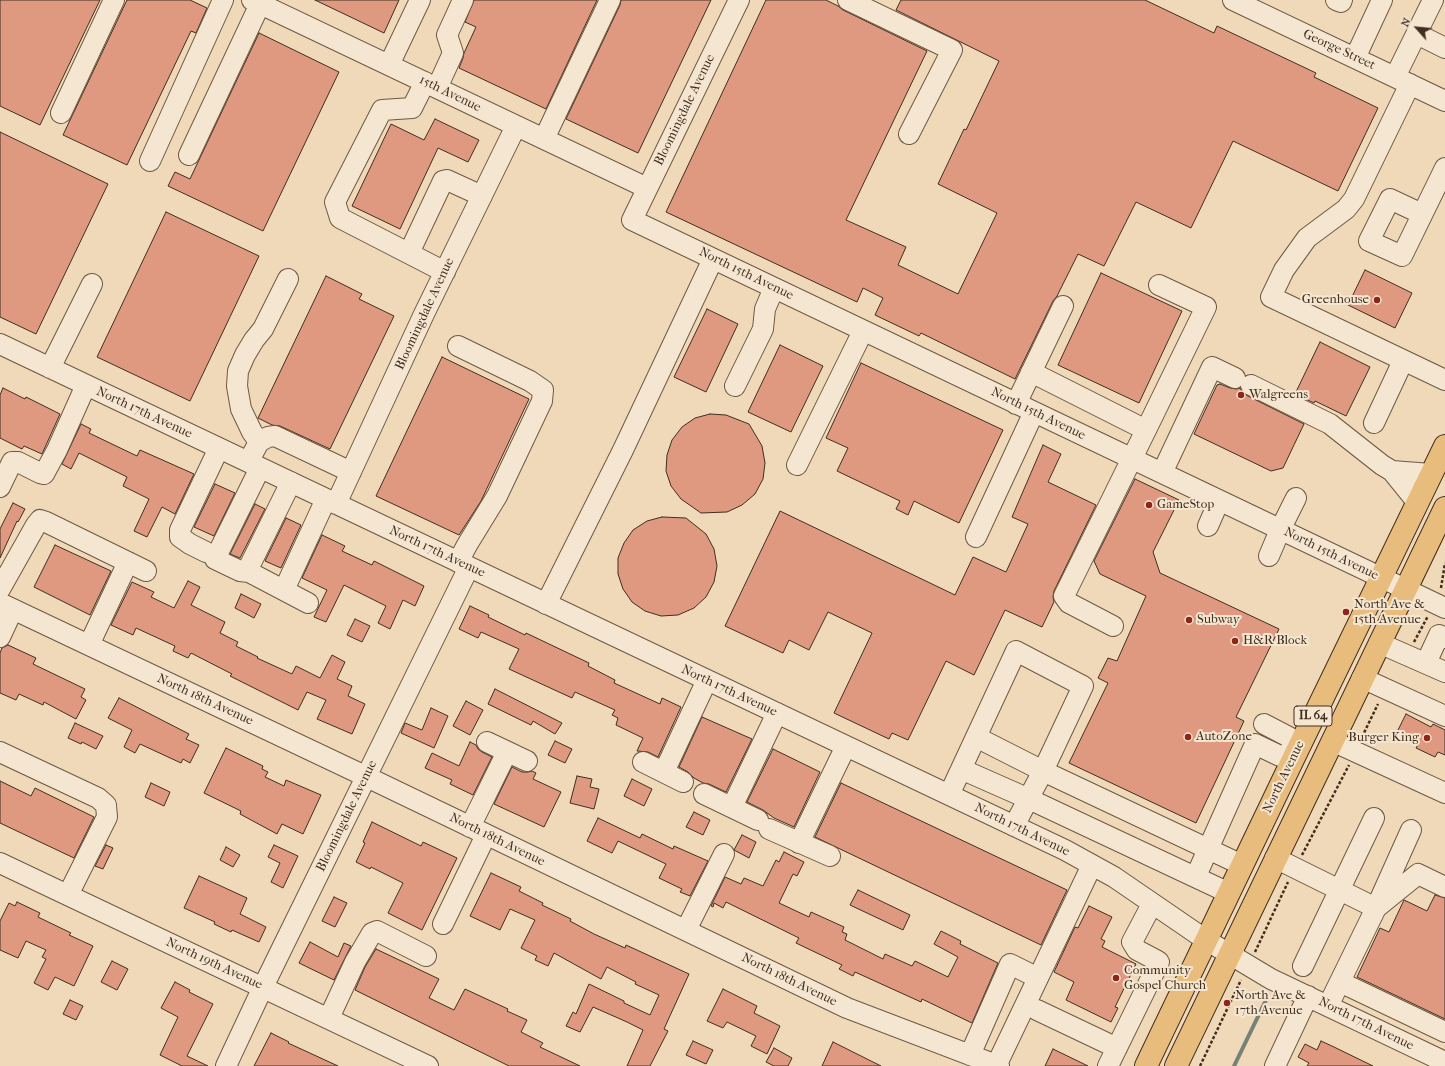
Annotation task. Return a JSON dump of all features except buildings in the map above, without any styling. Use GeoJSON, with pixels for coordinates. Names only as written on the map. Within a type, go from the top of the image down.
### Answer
{"type":"FeatureCollection","features":[{"type":"Feature","properties":{"kind":"main road","name":"North Avenue"},"geometry":{"type":"LineString","coordinates":[[1146,1066],[1296,751],[1445,446]]}},
{"type":"Feature","properties":{"kind":"main road","name":"North Avenue"},"geometry":{"type":"LineString","coordinates":[[1176,1066],[1228,954],[1445,508]]}},
{"type":"Feature","properties":{"kind":"street"},"geometry":{"type":"LineString","coordinates":[[61,114],[114,0]]}},
{"type":"Feature","properties":{"kind":"street"},"geometry":{"type":"LineString","coordinates":[[150,161],[223,0]]}},
{"type":"Feature","properties":{"kind":"street"},"geometry":{"type":"LineString","coordinates":[[389,65],[420,0]]}},
{"type":"Feature","properties":{"kind":"street"},"geometry":{"type":"LineString","coordinates":[[445,272],[340,218],[334,202],[382,110],[412,108],[431,85],[453,53],[447,35],[464,0]]}},
{"type":"Feature","properties":{"kind":"street"},"geometry":{"type":"LineString","coordinates":[[544,139],[610,0]]}},
{"type":"Feature","properties":{"kind":"street","name":"Bloomingdale Avenue"},"geometry":{"type":"LineString","coordinates":[[632,220],[738,0]]}},
{"type":"Feature","properties":{"kind":"street","name":"George Street"},"geometry":{"type":"LineString","coordinates":[[1233,0],[1445,101]]}},
{"type":"Feature","properties":{"kind":"street"},"geometry":{"type":"LineString","coordinates":[[1336,0],[1341,2],[1342,0]]}},
{"type":"Feature","properties":{"kind":"street"},"geometry":{"type":"LineString","coordinates":[[1355,58],[1382,0]]}},
{"type":"Feature","properties":{"kind":"street"},"geometry":{"type":"LineString","coordinates":[[1433,0],[1416,34],[1402,80],[1354,199],[1346,209],[1307,238],[1284,270],[1271,297],[1445,380]]}},
{"type":"Feature","properties":{"kind":"street"},"geometry":{"type":"LineString","coordinates":[[854,1],[883,7],[952,50],[909,134]]}},
{"type":"Feature","properties":{"kind":"street"},"geometry":{"type":"LineString","coordinates":[[189,155],[256,2]]}},
{"type":"Feature","properties":{"kind":"street","name":"15th Avenue"},"geometry":{"type":"LineString","coordinates":[[256,2],[647,188]]}},
{"type":"Feature","properties":{"kind":"street"},"geometry":{"type":"LineString","coordinates":[[1416,34],[1445,48]]}},
{"type":"Feature","properties":{"kind":"street","name":"Bloomingdale Avenue"},"geometry":{"type":"LineString","coordinates":[[284,590],[331,502],[350,472],[516,126]]}},
{"type":"Feature","properties":{"kind":"street"},"geometry":{"type":"LineString","coordinates":[[1422,214],[1390,199],[1370,241],[1402,256],[1422,214],[1439,192],[1445,168]]}},
{"type":"Feature","properties":{"kind":"street"},"geometry":{"type":"LineString","coordinates":[[409,253],[443,181],[447,180],[482,196]]}},
{"type":"Feature","properties":{"kind":"street","name":"North 15th Avenue"},"geometry":{"type":"LineString","coordinates":[[632,220],[1438,605]]}},
{"type":"Feature","properties":{"kind":"street"},"geometry":{"type":"LineString","coordinates":[[546,604],[623,450],[713,259]]}},
{"type":"Feature","properties":{"kind":"street"},"geometry":{"type":"LineString","coordinates":[[288,279],[263,329],[244,355],[238,371],[237,386],[241,409],[252,432],[259,442],[254,465],[215,559],[240,571],[249,572],[308,603]]}},
{"type":"Feature","properties":{"kind":"street"},"geometry":{"type":"LineString","coordinates":[[50,368],[92,284]]}},
{"type":"Feature","properties":{"kind":"street"},"geometry":{"type":"LineString","coordinates":[[1113,626],[1069,603],[1064,596],[1206,307],[1159,285]]}},
{"type":"Feature","properties":{"kind":"street"},"geometry":{"type":"LineString","coordinates":[[735,386],[763,328],[765,309],[774,288]]}},
{"type":"Feature","properties":{"kind":"street"},"geometry":{"type":"LineString","coordinates":[[1016,404],[1063,306]]}},
{"type":"Feature","properties":{"kind":"street"},"geometry":{"type":"LineString","coordinates":[[797,465],[863,331]]}},
{"type":"Feature","properties":{"kind":"street","name":"North 17th Avenue"},"geometry":{"type":"LineString","coordinates":[[0,344],[1065,850],[1114,877],[1206,940],[1271,979],[1445,1062]]}},
{"type":"Feature","properties":{"kind":"street","name":"Bloomingdale Avenue"},"geometry":{"type":"LineString","coordinates":[[226,1066],[262,987],[367,777],[464,564],[467,545],[497,496],[542,401],[543,390],[530,380],[458,346]]}},
{"type":"Feature","properties":{"kind":"street"},"geometry":{"type":"LineString","coordinates":[[1374,423],[1403,361]]}},
{"type":"Feature","properties":{"kind":"street"},"geometry":{"type":"LineString","coordinates":[[1162,473],[1212,367],[1330,424],[1382,465],[1392,471],[1417,502]]}},
{"type":"Feature","properties":{"kind":"street"},"geometry":{"type":"LineString","coordinates":[[1031,372],[1146,430]]}},
{"type":"Feature","properties":{"kind":"street"},"geometry":{"type":"LineString","coordinates":[[0,487],[12,462],[18,462],[44,474],[57,450],[86,385]]}},
{"type":"Feature","properties":{"kind":"street"},"geometry":{"type":"LineString","coordinates":[[976,537],[1034,412]]}},
{"type":"Feature","properties":{"kind":"street"},"geometry":{"type":"LineString","coordinates":[[259,442],[268,437],[275,436],[350,472]]}},
{"type":"Feature","properties":{"kind":"street"},"geometry":{"type":"LineString","coordinates":[[206,552],[180,537],[180,530],[219,448]]}},
{"type":"Feature","properties":{"kind":"street"},"geometry":{"type":"LineString","coordinates":[[1392,471],[1431,474]]}},
{"type":"Feature","properties":{"kind":"street"},"geometry":{"type":"LineString","coordinates":[[249,572],[249,567],[291,482]]}},
{"type":"Feature","properties":{"kind":"street"},"geometry":{"type":"LineString","coordinates":[[1269,556],[1296,498]]}},
{"type":"Feature","properties":{"kind":"street"},"geometry":{"type":"LineString","coordinates":[[1208,526],[1220,501]]}},
{"type":"Feature","properties":{"kind":"street"},"geometry":{"type":"LineString","coordinates":[[0,589],[40,520],[137,566],[89,645]]}},
{"type":"Feature","properties":{"kind":"street"},"geometry":{"type":"LineString","coordinates":[[0,638],[6,606]]}},
{"type":"Feature","properties":{"kind":"street","name":"North 18th Avenue"},"geometry":{"type":"LineString","coordinates":[[6,606],[367,777],[847,1008],[997,1066]]}},
{"type":"Feature","properties":{"kind":"street"},"geometry":{"type":"LineString","coordinates":[[1426,663],[1439,635],[1445,638]]}},
{"type":"Feature","properties":{"kind":"street"},"geometry":{"type":"LineString","coordinates":[[1379,643],[1445,672]]}},
{"type":"Feature","properties":{"kind":"street"},"geometry":{"type":"LineString","coordinates":[[949,795],[1016,651],[1083,686],[1043,771],[1014,826]]}},
{"type":"Feature","properties":{"kind":"street"},"geometry":{"type":"LineString","coordinates":[[1362,678],[1445,716]]}},
{"type":"Feature","properties":{"kind":"street"},"geometry":{"type":"LineString","coordinates":[[664,772],[707,680]]}},
{"type":"Feature","properties":{"kind":"street"},"geometry":{"type":"LineString","coordinates":[[732,807],[777,713]]}},
{"type":"Feature","properties":{"kind":"street"},"geometry":{"type":"LineString","coordinates":[[1196,876],[1255,744],[1280,756],[1296,751],[1289,736],[1264,724]]}},
{"type":"Feature","properties":{"kind":"street"},"geometry":{"type":"LineString","coordinates":[[976,737],[1043,771],[1242,865]]}},
{"type":"Feature","properties":{"kind":"street"},"geometry":{"type":"LineString","coordinates":[[1332,741],[1445,793]]}},
{"type":"Feature","properties":{"kind":"street"},"geometry":{"type":"LineString","coordinates":[[487,742],[527,761]]}},
{"type":"Feature","properties":{"kind":"street"},"geometry":{"type":"LineString","coordinates":[[799,843],[846,746]]}},
{"type":"Feature","properties":{"kind":"street"},"geometry":{"type":"LineString","coordinates":[[0,752],[98,798],[106,805],[107,817],[68,895]]}},
{"type":"Feature","properties":{"kind":"street"},"geometry":{"type":"LineString","coordinates":[[443,924],[507,752]]}},
{"type":"Feature","properties":{"kind":"street"},"geometry":{"type":"LineString","coordinates":[[643,762],[683,782]]}},
{"type":"Feature","properties":{"kind":"street"},"geometry":{"type":"LineString","coordinates":[[961,769],[1196,876],[1229,893]]}},
{"type":"Feature","properties":{"kind":"street"},"geometry":{"type":"LineString","coordinates":[[704,794],[732,807],[799,843],[830,856]]}},
{"type":"Feature","properties":{"kind":"street"},"geometry":{"type":"LineString","coordinates":[[1303,966],[1374,818]]}},
{"type":"Feature","properties":{"kind":"street"},"geometry":{"type":"LineString","coordinates":[[1328,1006],[1376,908],[1411,830]]}},
{"type":"Feature","properties":{"kind":"street"},"geometry":{"type":"LineString","coordinates":[[686,930],[724,854]]}},
{"type":"Feature","properties":{"kind":"street"},"geometry":{"type":"LineString","coordinates":[[1275,858],[1376,908]]}},
{"type":"Feature","properties":{"kind":"street","name":"North 19th Avenue"},"geometry":{"type":"LineString","coordinates":[[0,863],[428,1066]]}},
{"type":"Feature","properties":{"kind":"street"},"geometry":{"type":"LineString","coordinates":[[997,1066],[1092,865]]}},
{"type":"Feature","properties":{"kind":"street"},"geometry":{"type":"LineString","coordinates":[[1376,908],[1418,874],[1445,887]]}},
{"type":"Feature","properties":{"kind":"street"},"geometry":{"type":"LineString","coordinates":[[1108,1066],[1159,962],[1137,950],[1132,942],[1152,904]]}},
{"type":"Feature","properties":{"kind":"street"},"geometry":{"type":"LineString","coordinates":[[329,1018],[355,962],[372,933],[377,932],[426,956]]}},
{"type":"Feature","properties":{"kind":"street"},"geometry":{"type":"LineString","coordinates":[[970,1055],[1010,964],[1038,978]]}},
{"type":"Feature","properties":{"kind":"street"},"geometry":{"type":"LineString","coordinates":[[1340,982],[1445,1032]]}},
{"type":"Feature","properties":{"kind":"street"},"geometry":{"type":"LineString","coordinates":[[1275,1066],[1303,994]]}},
{"type":"Feature","properties":{"kind":"street"},"geometry":{"type":"LineString","coordinates":[[1037,1010],[1117,1048]]}},
{"type":"Feature","properties":{"kind":"path"},"geometry":{"type":"LineString","coordinates":[[1411,647],[1438,605],[1445,563]]}},
{"type":"Feature","properties":{"kind":"path"},"geometry":{"type":"LineString","coordinates":[[1360,742],[1370,718],[1380,700]]}},
{"type":"Feature","properties":{"kind":"path"},"geometry":{"type":"LineString","coordinates":[[1300,858],[1352,760]]}},
{"type":"Feature","properties":{"kind":"path"},"geometry":{"type":"LineString","coordinates":[[1254,954],[1290,878]]}},
{"type":"Feature","properties":{"kind":"path"},"geometry":{"type":"LineString","coordinates":[[1200,1066],[1240,984]]}},
{"type":"Feature","properties":{"kind":"waterway"},"geometry":{"type":"LineString","coordinates":[[1234,1066],[1267,998]]}},
{"type":"Feature","properties":{"kind":"place","name":"Greenhouse"},"geometry":{"type":"Point","coordinates":[1377,300]}},
{"type":"Feature","properties":{"kind":"place","name":"Walgreens"},"geometry":{"type":"Point","coordinates":[1241,395]}},
{"type":"Feature","properties":{"kind":"place","name":"GameStop"},"geometry":{"type":"Point","coordinates":[1149,505]}},
{"type":"Feature","properties":{"kind":"place","name":"North Ave & 15th Avenue"},"geometry":{"type":"Point","coordinates":[1346,612]}},
{"type":"Feature","properties":{"kind":"place","name":"Subway"},"geometry":{"type":"Point","coordinates":[1189,620]}},
{"type":"Feature","properties":{"kind":"place","name":"H&R Block"},"geometry":{"type":"Point","coordinates":[1235,641]}},
{"type":"Feature","properties":{"kind":"place","name":"AutoZone"},"geometry":{"type":"Point","coordinates":[1188,737]}},
{"type":"Feature","properties":{"kind":"place","name":"Burger King"},"geometry":{"type":"Point","coordinates":[1427,738]}},
{"type":"Feature","properties":{"kind":"place","name":"Community Gospel Church"},"geometry":{"type":"Point","coordinates":[1116,978]}},
{"type":"Feature","properties":{"kind":"place","name":"North Ave & 17th Avenue"},"geometry":{"type":"Point","coordinates":[1227,1003]}}]}
